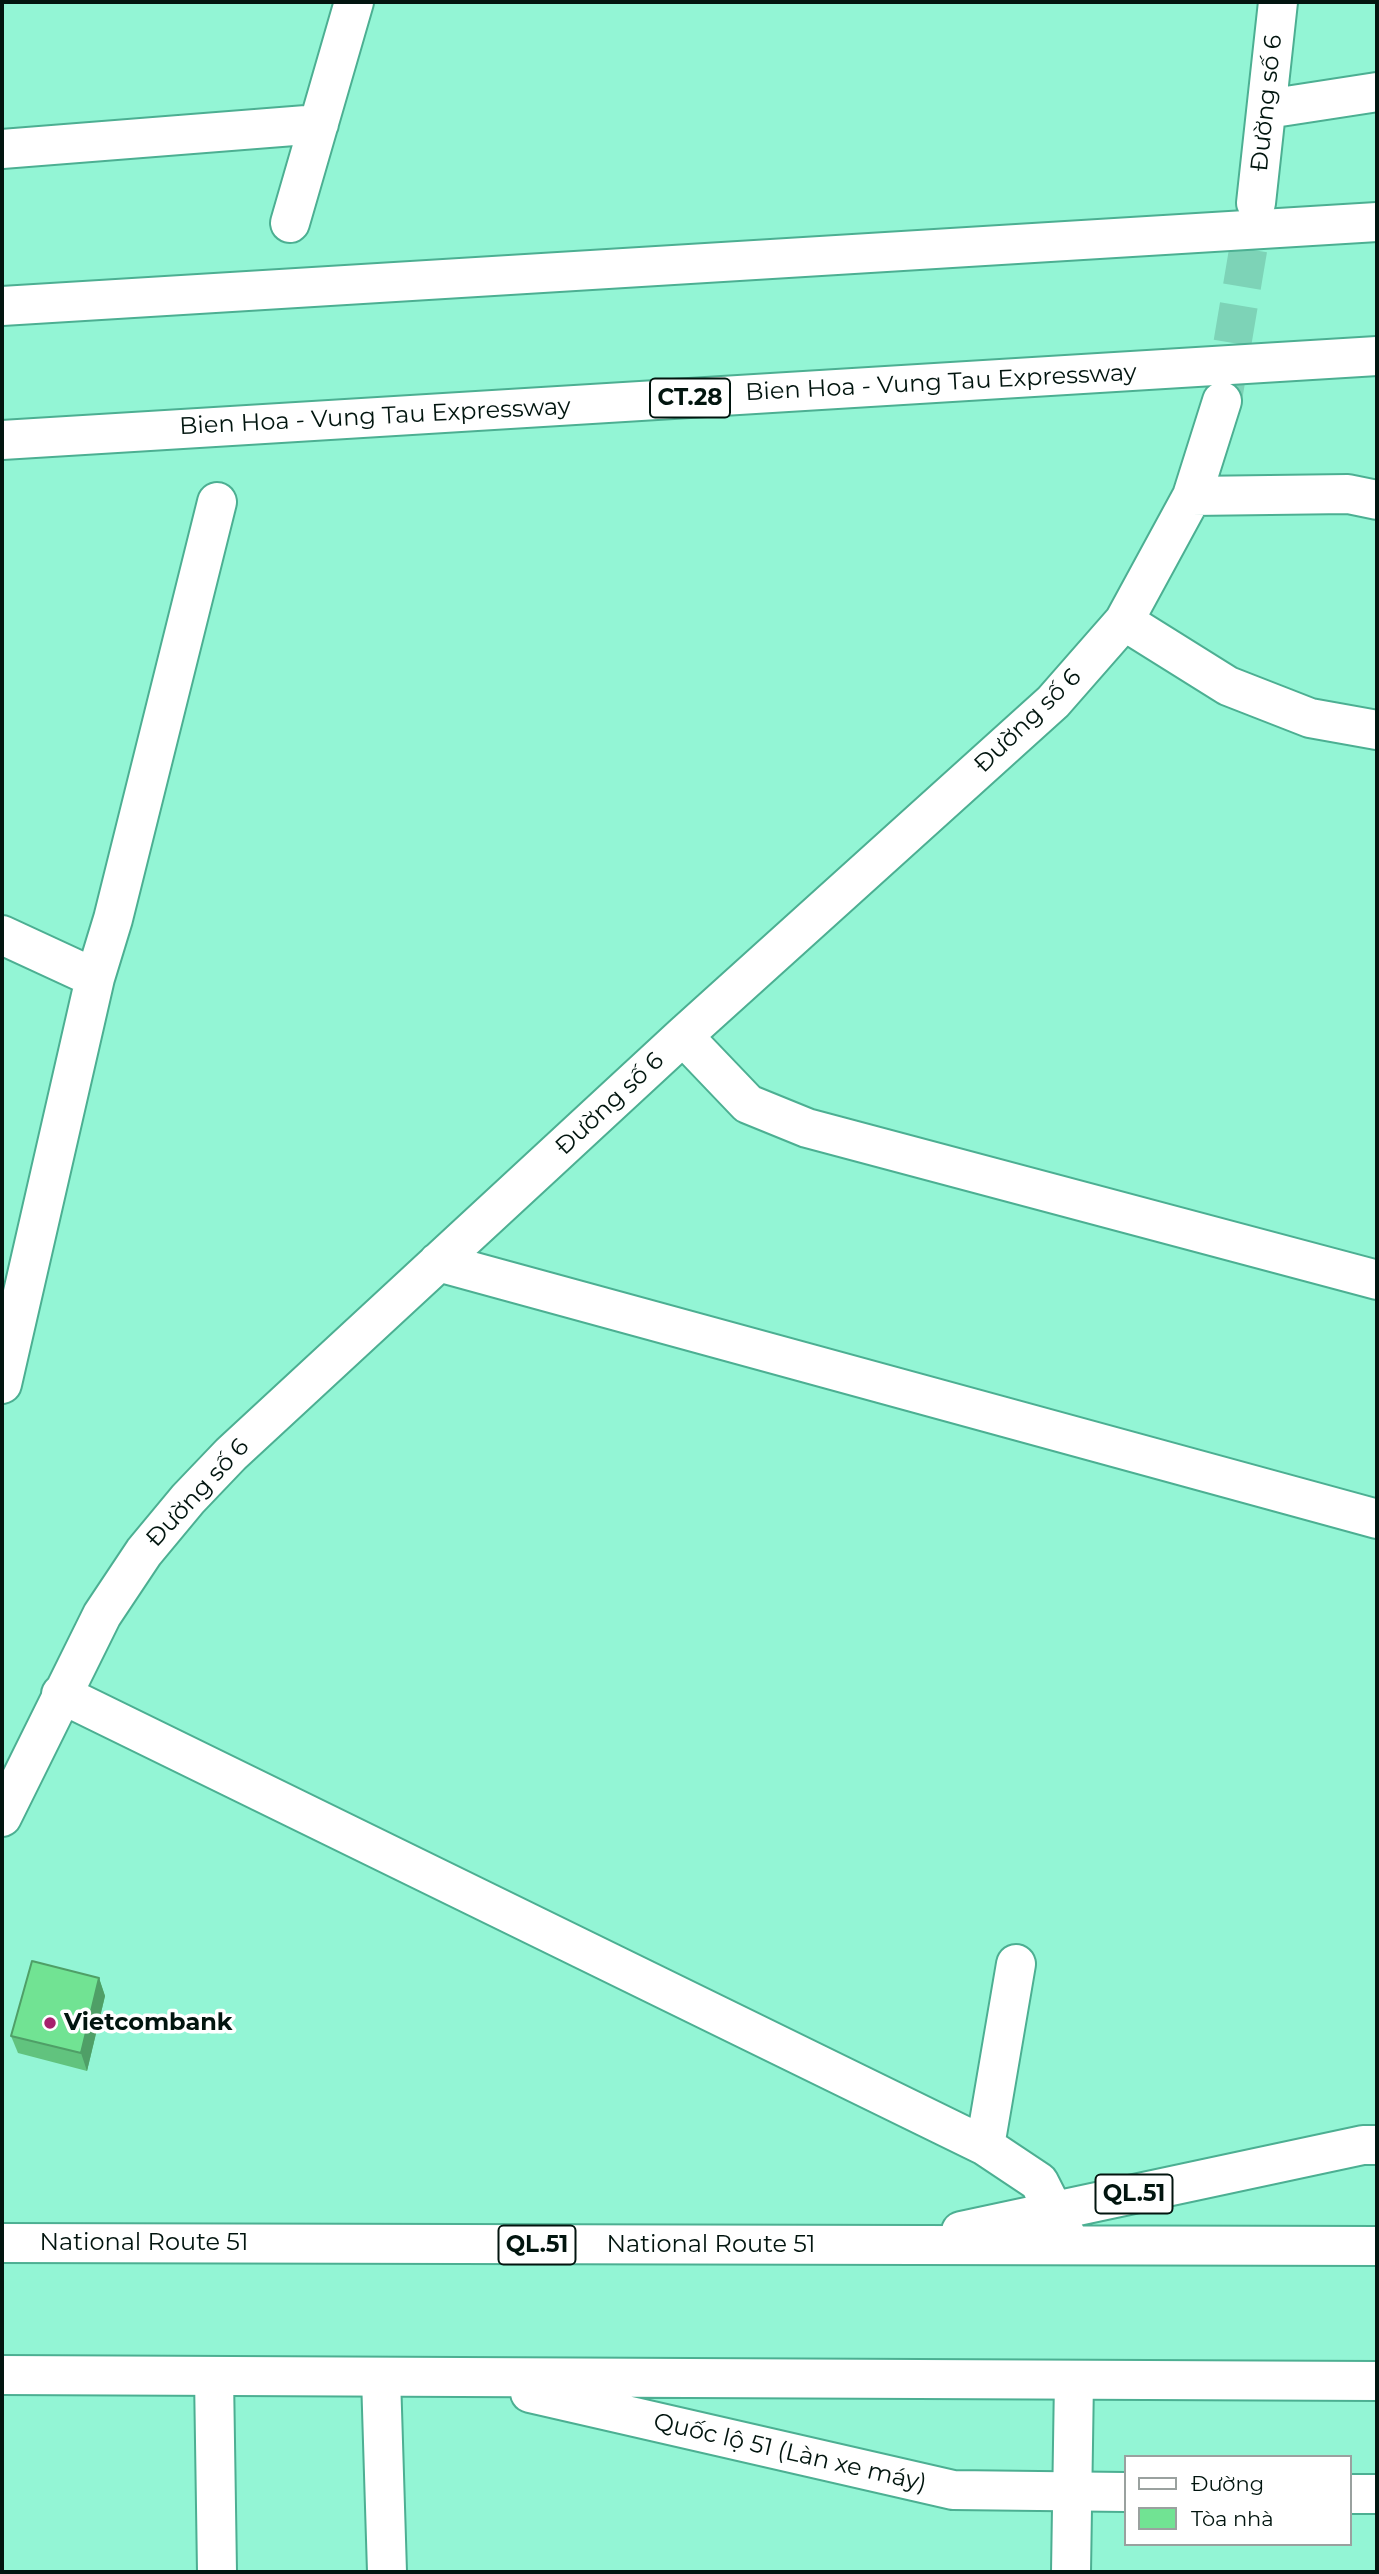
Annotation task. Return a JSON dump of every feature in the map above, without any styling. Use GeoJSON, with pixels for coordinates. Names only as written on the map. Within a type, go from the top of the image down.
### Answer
{"type":"FeatureCollection","features":[{"type":"Feature","properties":{"kind":"main road","name":"Đường số 6"},"geometry":{"type":"LineString","coordinates":[[1256,203],[1278,2]]}},
{"type":"Feature","properties":{"kind":"main road"},"geometry":{"type":"LineString","coordinates":[[290,223],[352,3]]}},
{"type":"Feature","properties":{"kind":"main road"},"geometry":{"type":"LineString","coordinates":[[1266,110],[1377,92]]}},
{"type":"Feature","properties":{"kind":"main road"},"geometry":{"type":"LineString","coordinates":[[2,149],[319,124]]}},
{"type":"Feature","properties":{"kind":"main road"},"geometry":{"type":"LineString","coordinates":[[2,306],[1377,222]]}},
{"type":"Feature","properties":{"kind":"main road","name":"Bien Hoa - Vung Tau Expressway"},"geometry":{"type":"LineString","coordinates":[[2,440],[1377,356]]}},
{"type":"Feature","properties":{"kind":"main road","name":"Đường số 6"},"geometry":{"type":"LineString","coordinates":[[2,1817],[61,1694],[109,1604],[144,1552],[188,1499],[231,1454],[683,1036],[1053,702],[1124,621],[1192,496],[1222,401]]}},
{"type":"Feature","properties":{"kind":"main road"},"geometry":{"type":"LineString","coordinates":[[1192,496],[1348,494],[1377,500]]}},
{"type":"Feature","properties":{"kind":"main road"},"geometry":{"type":"LineString","coordinates":[[2,1384],[95,978],[113,919],[217,502]]}},
{"type":"Feature","properties":{"kind":"main road"},"geometry":{"type":"LineString","coordinates":[[1124,621],[1227,686],[1310,718],[1377,730]]}},
{"type":"Feature","properties":{"kind":"main road"},"geometry":{"type":"LineString","coordinates":[[2,935],[95,978]]}},
{"type":"Feature","properties":{"kind":"main road"},"geometry":{"type":"LineString","coordinates":[[683,1036],[748,1104],[807,1128],[1377,1280]]}},
{"type":"Feature","properties":{"kind":"main road"},"geometry":{"type":"LineString","coordinates":[[438,1262],[1377,1519]]}},
{"type":"Feature","properties":{"kind":"main road"},"geometry":{"type":"LineString","coordinates":[[61,1694],[985,2146],[1039,2182],[1073,2247]]}},
{"type":"Feature","properties":{"kind":"main road"},"geometry":{"type":"LineString","coordinates":[[985,2146],[1016,1964]]}},
{"type":"Feature","properties":{"kind":"main road","name":"QL.51"},"geometry":{"type":"LineString","coordinates":[[891,2246],[1377,2145]]}},
{"type":"Feature","properties":{"kind":"main road","name":"National Route 51"},"geometry":{"type":"LineString","coordinates":[[2,2243],[1377,2246]]}},
{"type":"Feature","properties":{"kind":"main road"},"geometry":{"type":"LineString","coordinates":[[2,2375],[1377,2381]]}},
{"type":"Feature","properties":{"kind":"main road"},"geometry":{"type":"LineString","coordinates":[[214,2376],[217,2572]]}},
{"type":"Feature","properties":{"kind":"main road"},"geometry":{"type":"LineString","coordinates":[[381,2377],[387,2572]]}},
{"type":"Feature","properties":{"kind":"main road","name":"Quốc lộ 51 (Làn xe máy)"},"geometry":{"type":"LineString","coordinates":[[460,2377],[953,2490],[1124,2492]]}},
{"type":"Feature","properties":{"kind":"main road"},"geometry":{"type":"LineString","coordinates":[[1071,2572],[1074,2380]]}},
{"type":"Feature","properties":{"kind":"main road"},"geometry":{"type":"LineString","coordinates":[[1351,2494],[1377,2494]]}},
{"type":"Feature","properties":{"kind":"building"},"geometry":{"type":"Polygon","coordinates":[[[32,1961],[99,1978],[81,2053],[11,2036],[32,1961]]]}},
{"type":"Feature","properties":{"kind":"tunnel"},"geometry":{"type":"LineString","coordinates":[[1223,399],[1256,203]]}},
{"type":"Feature","properties":{"kind":"place","name":"Vietcombank"},"geometry":{"type":"Point","coordinates":[50,2023]}}]}
